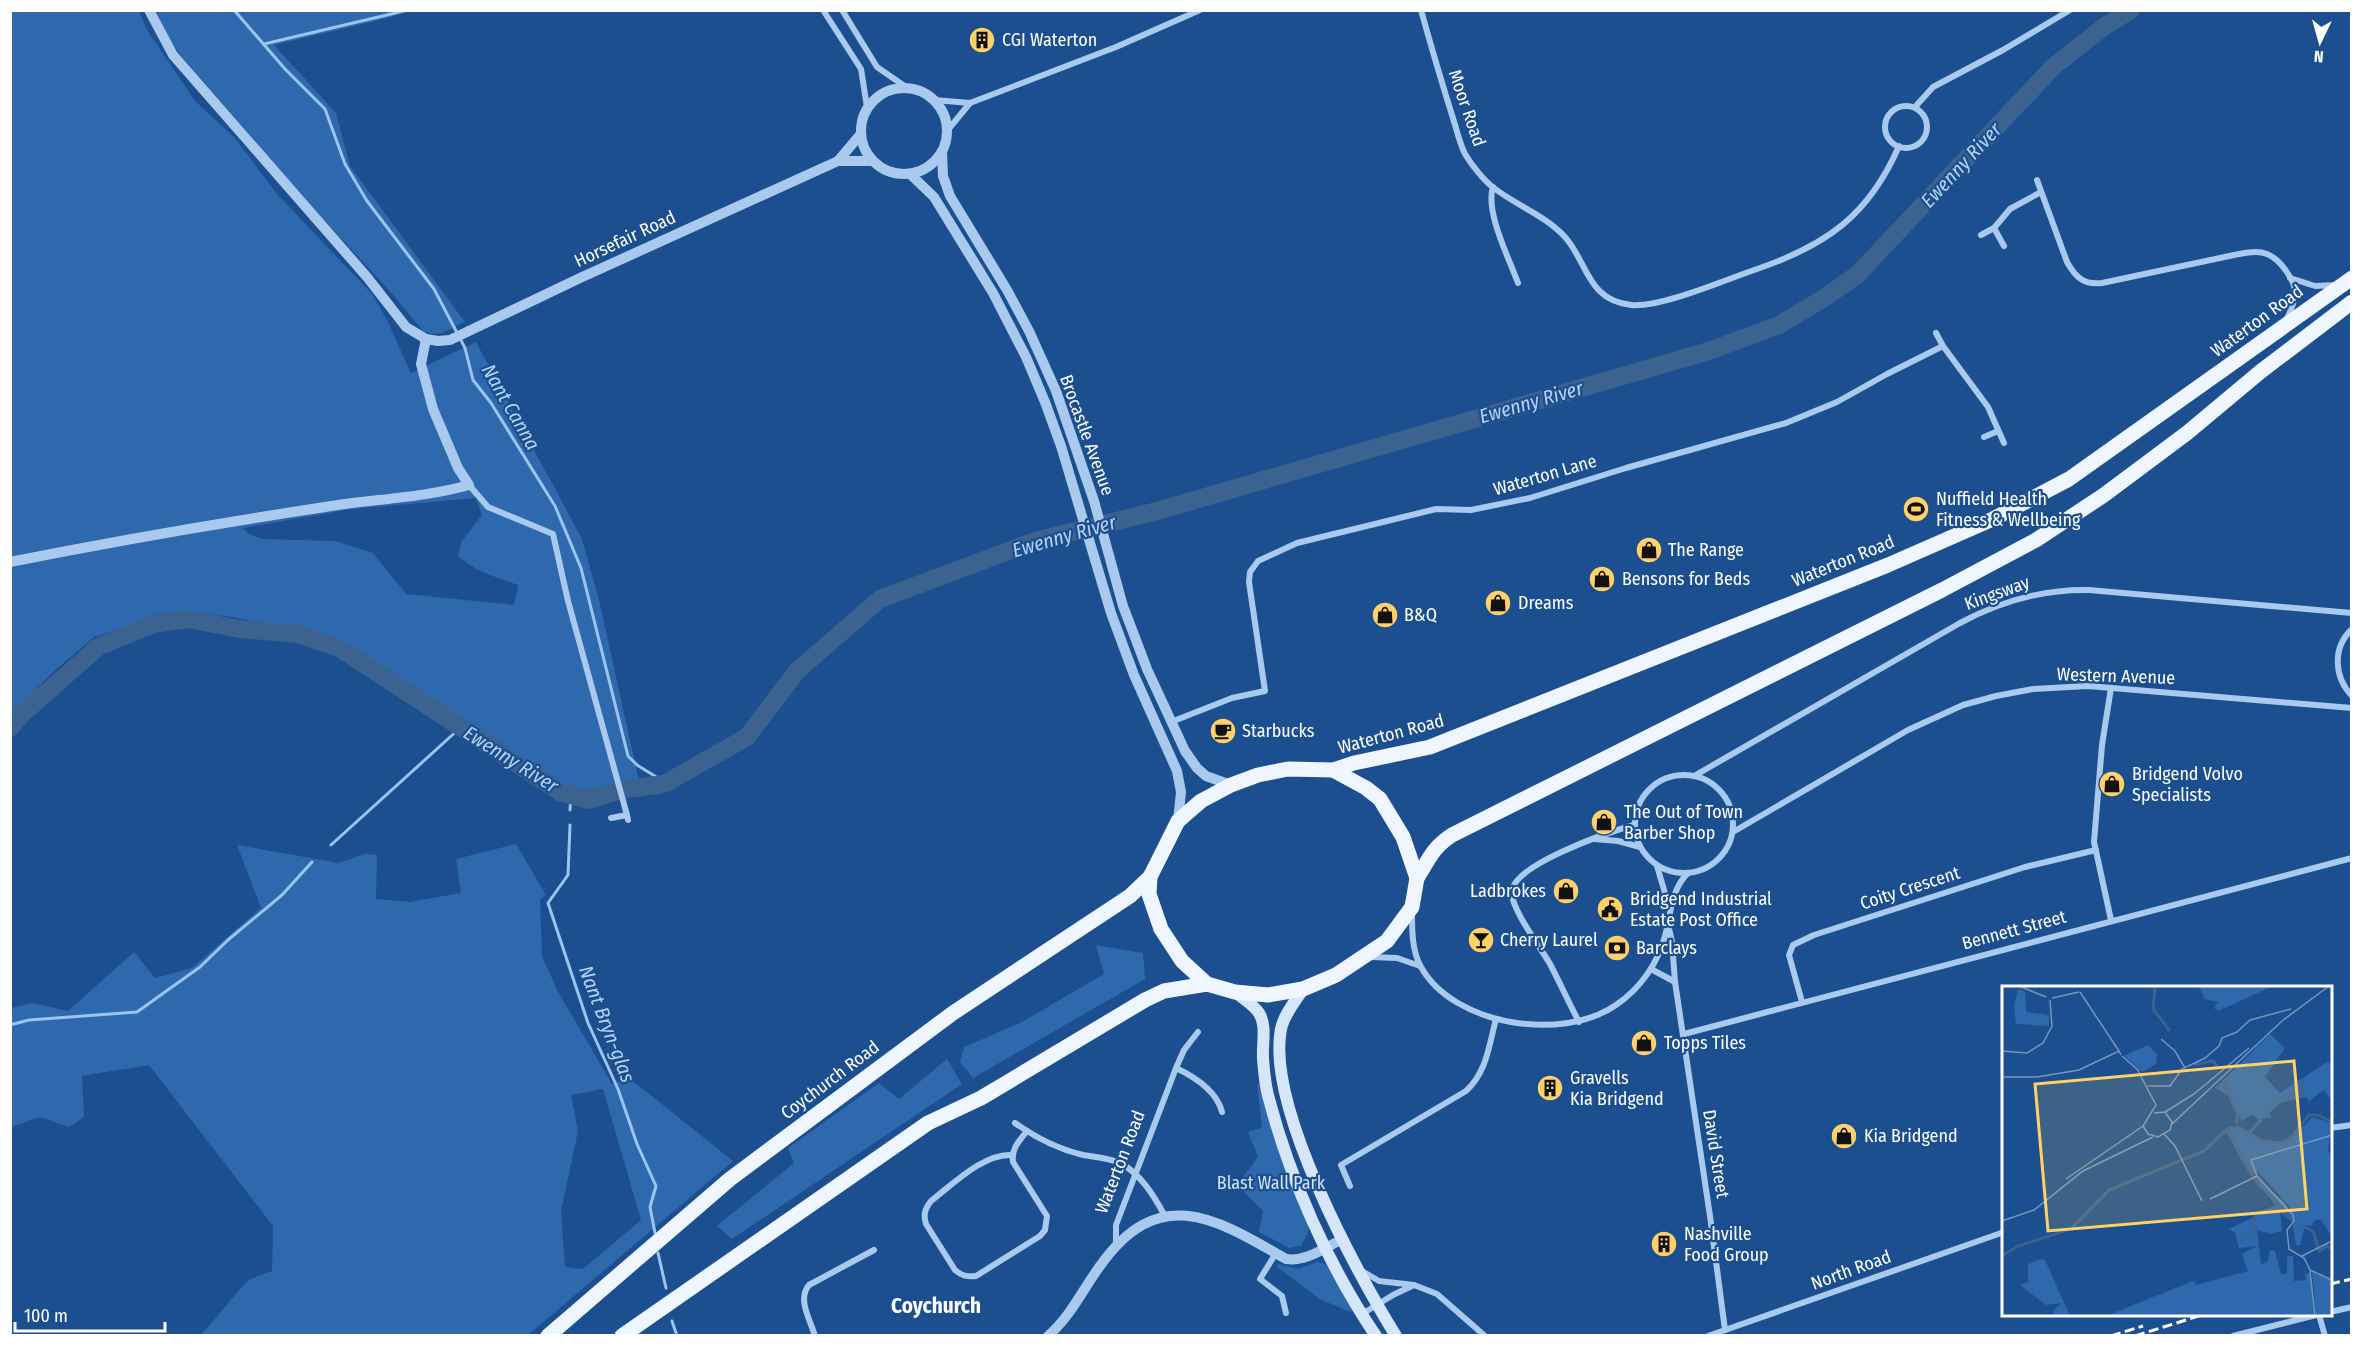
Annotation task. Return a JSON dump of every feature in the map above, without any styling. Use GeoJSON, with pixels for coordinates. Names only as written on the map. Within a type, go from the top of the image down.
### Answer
{"type":"FeatureCollection","features":[{"type":"Feature","properties":{"kind":"main road","name":"Waterton Road"},"geometry":{"type":"LineString","coordinates":[[1333,770],[1354,762],[1430,747],[1888,565],[1993,519],[2069,479],[2346,281]]}},
{"type":"Feature","properties":{"kind":"main road"},"geometry":{"type":"LineString","coordinates":[[622,1335],[928,1124],[981,1098],[1154,996],[1173,989],[1207,984],[1235,992],[1268,995],[1303,989],[1336,975],[1387,941],[1412,907],[1417,878],[1431,852],[1452,836],[1921,601],[2036,540],[2104,495],[2178,440],[2259,372],[2352,302]]}},
{"type":"Feature","properties":{"kind":"main road"},"geometry":{"type":"LineString","coordinates":[[1207,984],[1182,961],[1161,929],[1149,894],[1150,877],[1178,821],[1201,801],[1231,785],[1258,775],[1288,769],[1333,770],[1366,788],[1380,799],[1403,837],[1417,878]]}},
{"type":"Feature","properties":{"kind":"main road","name":"Coychurch Road"},"geometry":{"type":"LineString","coordinates":[[549,1335],[730,1179],[952,1013],[1130,896],[1150,877]]}},
{"type":"Feature","properties":{"kind":"main road"},"geometry":{"type":"LineString","coordinates":[[1303,989],[1289,1010],[1281,1031],[1280,1059],[1285,1093],[1302,1148],[1324,1202],[1377,1305],[1396,1335]]}},
{"type":"Feature","properties":{"kind":"main road"},"geometry":{"type":"LineString","coordinates":[[1235,992],[1259,1012],[1263,1029],[1262,1057],[1266,1089],[1290,1164],[1326,1246],[1361,1314],[1376,1335]]}},
{"type":"Feature","properties":{"kind":"street"},"geometry":{"type":"LineString","coordinates":[[149,10],[167,46],[186,70],[360,269],[406,327],[426,339],[420,364],[433,409],[458,468],[469,485],[488,507],[553,534],[568,601],[628,818],[611,818]]}},
{"type":"Feature","properties":{"kind":"street"},"geometry":{"type":"LineString","coordinates":[[823,10],[861,69],[867,107]]}},
{"type":"Feature","properties":{"kind":"street"},"geometry":{"type":"LineString","coordinates":[[842,10],[877,67],[906,87],[926,93],[934,100],[941,109],[947,131]]}},
{"type":"Feature","properties":{"kind":"street"},"geometry":{"type":"LineString","coordinates":[[934,100],[970,103],[1116,47],[1200,10]]}},
{"type":"Feature","properties":{"kind":"street","name":"Moor Road"},"geometry":{"type":"LineString","coordinates":[[1421,10],[1465,153],[1492,188],[1548,222],[1566,239],[1594,286],[1611,299],[1632,305],[1657,303],[1792,257],[1816,244],[1837,230],[1869,200],[1889,170],[1899,146]]}},
{"type":"Feature","properties":{"kind":"street"},"geometry":{"type":"LineString","coordinates":[[1915,107],[1933,87],[2003,50],[2070,10]]}},
{"type":"Feature","properties":{"kind":"street"},"geometry":{"type":"LineString","coordinates":[[906,87],[884,92],[867,107],[861,121],[860,135],[864,149],[872,161],[890,172],[910,174],[934,163],[942,152],[947,131],[970,103]]}},
{"type":"Feature","properties":{"kind":"street"},"geometry":{"type":"LineString","coordinates":[[1908,105],[1915,107],[1927,122],[1926,134],[1922,140],[1911,147],[1899,146],[1887,135],[1886,121],[1894,109],[1908,105]]}},
{"type":"Feature","properties":{"kind":"street","name":"Horsefair Road"},"geometry":{"type":"LineString","coordinates":[[838,161],[860,135]]}},
{"type":"Feature","properties":{"kind":"street","name":"Brocastle Avenue"},"geometry":{"type":"LineString","coordinates":[[942,152],[943,177],[950,195],[1029,331],[1056,391],[1094,501],[1123,606],[1147,669],[1171,722],[1185,751],[1197,768],[1206,776],[1231,785]]}},
{"type":"Feature","properties":{"kind":"street","name":"Horsefair Road"},"geometry":{"type":"LineString","coordinates":[[426,339],[450,340],[485,325],[587,275],[838,161],[872,161]]}},
{"type":"Feature","properties":{"kind":"street","name":"Brocastle Avenue"},"geometry":{"type":"LineString","coordinates":[[910,174],[934,197],[957,233],[993,293],[1026,357],[1057,435],[1111,613],[1134,675],[1177,771],[1181,792],[1178,821]]}},
{"type":"Feature","properties":{"kind":"street"},"geometry":{"type":"LineString","coordinates":[[2037,180],[2067,262],[2076,276],[2085,283],[2102,283],[2250,252],[2268,254],[2279,263],[2295,288],[2295,298],[2286,325]]}},
{"type":"Feature","properties":{"kind":"street"},"geometry":{"type":"LineString","coordinates":[[1492,188],[1490,194],[1492,212],[1518,283]]}},
{"type":"Feature","properties":{"kind":"street"},"geometry":{"type":"LineString","coordinates":[[1981,235],[1994,228],[2010,209],[2041,192]]}},
{"type":"Feature","properties":{"kind":"street"},"geometry":{"type":"LineString","coordinates":[[1994,228],[2004,246]]}},
{"type":"Feature","properties":{"kind":"street"},"geometry":{"type":"LineString","coordinates":[[2290,278],[2314,286],[2346,281]]}},
{"type":"Feature","properties":{"kind":"street"},"geometry":{"type":"LineString","coordinates":[[1936,333],[1988,407],[2004,443]]}},
{"type":"Feature","properties":{"kind":"street","name":"Waterton Lane"},"geometry":{"type":"LineString","coordinates":[[1171,722],[1232,698],[1265,691],[1249,582],[1250,572],[1258,561],[1297,543],[1405,516],[1436,509],[1472,510],[1530,498],[1786,423],[1837,402],[1943,346]]}},
{"type":"Feature","properties":{"kind":"street"},"geometry":{"type":"LineString","coordinates":[[1984,437],[1998,431]]}},
{"type":"Feature","properties":{"kind":"street"},"geometry":{"type":"LineString","coordinates":[[10,562],[169,531],[347,503],[436,492],[469,485]]}},
{"type":"Feature","properties":{"kind":"street","name":"Kingsway"},"geometry":{"type":"LineString","coordinates":[[1694,776],[1960,622],[1996,605],[2030,595],[2061,590],[2089,590],[2352,613]]}},
{"type":"Feature","properties":{"kind":"street"},"geometry":{"type":"LineString","coordinates":[[2352,629],[2339,650],[2337,672],[2352,696]]}},
{"type":"Feature","properties":{"kind":"street"},"geometry":{"type":"LineString","coordinates":[[2111,688],[2102,745],[2094,842],[2111,920]]}},
{"type":"Feature","properties":{"kind":"street","name":"Western Avenue"},"geometry":{"type":"LineString","coordinates":[[1733,832],[1900,734],[1963,705],[1996,696],[2033,689],[2111,688],[2352,708]]}},
{"type":"Feature","properties":{"kind":"street"},"geometry":{"type":"LineString","coordinates":[[1678,775],[1694,776],[1709,782],[1725,797],[1731,813],[1733,832],[1723,854],[1713,864],[1702,870],[1677,873],[1658,866],[1647,858],[1640,847],[1634,825],[1636,810],[1643,796],[1653,785],[1678,775]]}},
{"type":"Feature","properties":{"kind":"street"},"geometry":{"type":"LineString","coordinates":[[1579,1022],[1550,964],[1512,899],[1513,885],[1520,877],[1572,846],[1634,825]]}},
{"type":"Feature","properties":{"kind":"street"},"geometry":{"type":"LineString","coordinates":[[1591,839],[1640,847]]}},
{"type":"Feature","properties":{"kind":"street","name":"Coity Crescent"},"geometry":{"type":"LineString","coordinates":[[1802,1002],[1789,955],[1793,945],[1814,935],[2025,867],[2096,850]]}},
{"type":"Feature","properties":{"kind":"street","name":"Bennett Street"},"geometry":{"type":"LineString","coordinates":[[1684,1034],[2352,858]]}},
{"type":"Feature","properties":{"kind":"street"},"geometry":{"type":"LineString","coordinates":[[1412,907],[1413,937],[1420,966],[1446,995],[1471,1009],[1496,1019],[1551,1026],[1579,1022],[1598,1016],[1617,1005],[1638,987],[1651,969],[1665,938],[1668,922],[1669,907],[1658,866]]}},
{"type":"Feature","properties":{"kind":"street"},"geometry":{"type":"LineString","coordinates":[[1669,907],[1682,879],[1688,873]]}},
{"type":"Feature","properties":{"kind":"street","name":"David Street"},"geometry":{"type":"LineString","coordinates":[[1668,922],[1725,1330]]}},
{"type":"Feature","properties":{"kind":"street"},"geometry":{"type":"LineString","coordinates":[[1364,958],[1384,956],[1420,966]]}},
{"type":"Feature","properties":{"kind":"street"},"geometry":{"type":"LineString","coordinates":[[1651,969],[1675,982]]}},
{"type":"Feature","properties":{"kind":"street"},"geometry":{"type":"LineString","coordinates":[[1350,1186],[1341,1165],[1466,1091],[1475,1083],[1482,1071],[1496,1019]]}},
{"type":"Feature","properties":{"kind":"street","name":"Waterton Road"},"geometry":{"type":"LineString","coordinates":[[1116,1243],[1116,1225],[1176,1068],[1184,1050],[1198,1032]]}},
{"type":"Feature","properties":{"kind":"street"},"geometry":{"type":"LineString","coordinates":[[1176,1068],[1188,1074],[1219,1100],[1222,1112]]}},
{"type":"Feature","properties":{"kind":"street"},"geometry":{"type":"LineString","coordinates":[[1015,1123],[1058,1148],[1119,1163],[1148,1187],[1165,1216]]}},
{"type":"Feature","properties":{"kind":"street"},"geometry":{"type":"LineString","coordinates":[[2332,1128],[2352,1125]]}},
{"type":"Feature","properties":{"kind":"street"},"geometry":{"type":"LineString","coordinates":[[1012,1155],[1002,1155],[985,1161],[931,1201],[926,1208],[924,1216],[926,1224],[960,1275],[976,1276],[1040,1236],[1045,1230],[1047,1216],[1016,1168],[1012,1155],[1027,1131]]}},
{"type":"Feature","properties":{"kind":"street"},"geometry":{"type":"LineString","coordinates":[[1048,1335],[1067,1316],[1116,1243],[1144,1223],[1165,1216],[1180,1215],[1216,1221],[1286,1259],[1296,1260],[1343,1239]]}},
{"type":"Feature","properties":{"kind":"street","name":"North Road"},"geometry":{"type":"LineString","coordinates":[[1708,1335],[2002,1233]]}},
{"type":"Feature","properties":{"kind":"street"},"geometry":{"type":"LineString","coordinates":[[815,1335],[803,1300],[804,1291],[809,1285],[874,1250]]}},
{"type":"Feature","properties":{"kind":"street"},"geometry":{"type":"LineString","coordinates":[[1275,1253],[1260,1279],[1282,1296],[1286,1313]]}},
{"type":"Feature","properties":{"kind":"street"},"geometry":{"type":"LineString","coordinates":[[1360,1270],[1379,1281],[1414,1285],[1437,1294],[1485,1335]]}},
{"type":"Feature","properties":{"kind":"street"},"geometry":{"type":"LineString","coordinates":[[1361,1314],[1414,1285]]}},
{"type":"Feature","properties":{"kind":"street"},"geometry":{"type":"LineString","coordinates":[[2332,1312],[2352,1307]]}},
{"type":"Feature","properties":{"kind":"street"},"geometry":{"type":"LineString","coordinates":[[2233,1335],[2316,1316]]}},
{"type":"Feature","properties":{"kind":"street"},"geometry":{"type":"LineString","coordinates":[[2320,1316],[2325,1335]]}},
{"type":"Feature","properties":{"kind":"green space"},"geometry":{"type":"Polygon","coordinates":[[[11,11],[139,11],[147,30],[195,101],[234,137],[277,194],[372,294],[386,318],[411,373],[476,342],[582,539],[599,600],[639,781],[582,794],[556,784],[350,646],[314,633],[232,617],[191,612],[168,614],[94,637],[52,673],[11,715],[11,11]],[[476,498],[352,509],[243,528],[249,534],[263,539],[335,541],[373,553],[406,594],[514,605],[518,585],[479,570],[458,556],[462,541],[482,515],[476,498]]]}},
{"type":"Feature","properties":{"kind":"green space"},"geometry":{"type":"Polygon","coordinates":[[[156,11],[404,11],[392,17],[274,45],[336,113],[350,166],[465,322],[442,333],[432,334],[423,331],[181,56],[165,32],[156,11]]]}},
{"type":"Feature","properties":{"kind":"green space"},"geometry":{"type":"Polygon","coordinates":[[[516,844],[546,895],[540,899],[542,956],[557,990],[612,1084],[628,1077],[733,1161],[528,1335],[201,1335],[248,1280],[272,1271],[273,1226],[149,1065],[82,1076],[84,1117],[69,1127],[40,1117],[11,1127],[11,1008],[33,1003],[68,1011],[134,952],[155,978],[192,968],[261,908],[237,845],[339,863],[364,854],[377,855],[376,899],[410,902],[461,893],[456,859],[516,844]],[[603,1089],[571,1095],[578,1131],[561,1211],[565,1267],[583,1269],[641,1220],[603,1089]]]}},
{"type":"Feature","properties":{"kind":"green space"},"geometry":{"type":"Polygon","coordinates":[[[1096,945],[1143,953],[1145,979],[973,1078],[960,1062],[964,1047],[1022,1022],[1104,974],[1096,945]]]}},
{"type":"Feature","properties":{"kind":"green space"},"geometry":{"type":"Polygon","coordinates":[[[947,1059],[962,1084],[732,1239],[717,1226],[794,1163],[788,1148],[879,1083],[899,1099],[947,1059]]]}},
{"type":"Feature","properties":{"kind":"green space","name":"Blast Wall Park"},"geometry":{"type":"Polygon","coordinates":[[[1257,1083],[1266,1089],[1309,1223],[1308,1232],[1301,1246],[1289,1248],[1259,1232],[1263,1211],[1237,1185],[1258,1157],[1248,1132],[1262,1128],[1257,1083]]]}},
{"type":"Feature","properties":{"kind":"green space"},"geometry":{"type":"Polygon","coordinates":[[[1317,1262],[1326,1264],[1351,1312],[1321,1300],[1276,1266],[1279,1264],[1298,1269],[1317,1262]]]}},
{"type":"Feature","properties":{"kind":"waterway","name":"Nant Canna"},"geometry":{"type":"LineString","coordinates":[[234,10],[285,69],[325,109],[345,164],[367,201],[434,289],[465,348],[473,380],[491,403],[555,506],[581,568],[628,756],[637,765],[666,783]]}},
{"type":"Feature","properties":{"kind":"waterway"},"geometry":{"type":"LineString","coordinates":[[264,44],[408,10]]}},
{"type":"Feature","properties":{"kind":"waterway","name":"Ewenny River"},"geometry":{"type":"LineString","coordinates":[[10,728],[21,715],[98,647],[153,624],[188,619],[240,629],[298,634],[339,648],[560,792],[589,800],[621,790],[666,783],[747,737],[797,671],[880,599],[1035,541],[1157,511],[1709,351],[1779,325],[1857,275],[2054,66],[2105,26],[2131,10]]}},
{"type":"Feature","properties":{"kind":"waterway"},"geometry":{"type":"LineString","coordinates":[[331,845],[460,728]]}},
{"type":"Feature","properties":{"kind":"waterway","name":"Nant Bryn-glas"},"geometry":{"type":"LineString","coordinates":[[570,810],[571,795]]}},
{"type":"Feature","properties":{"kind":"waterway","name":"Nant Bryn-glas"},"geometry":{"type":"LineString","coordinates":[[570,825],[568,875],[548,903],[588,1023],[618,1089],[637,1144],[656,1186],[650,1207],[655,1233]]}},
{"type":"Feature","properties":{"kind":"waterway"},"geometry":{"type":"LineString","coordinates":[[10,1025],[29,1020],[137,1012],[200,967],[228,940],[282,895],[312,862]]}},
{"type":"Feature","properties":{"kind":"waterway","name":"Nant Bryn-glas"},"geometry":{"type":"LineString","coordinates":[[658,1253],[666,1288]]}},
{"type":"Feature","properties":{"kind":"waterway","name":"Nant Bryn-glas"},"geometry":{"type":"LineString","coordinates":[[672,1321],[677,1336]]}},
{"type":"Feature","properties":{"kind":"railway"},"geometry":{"type":"LineString","coordinates":[[2332,1284],[2352,1279]]}},
{"type":"Feature","properties":{"kind":"railway"},"geometry":{"type":"LineString","coordinates":[[2135,1336],[2199,1316]]}},
{"type":"Feature","properties":{"kind":"railway"},"geometry":{"type":"LineString","coordinates":[[2111,1336],[2143,1326]]}},
{"type":"Feature","properties":{"kind":"place","name":"CGI Waterton"},"geometry":{"type":"Point","coordinates":[982,40]}},
{"type":"Feature","properties":{"kind":"place","name":"Nuffield Health Fitness & Wellbeing"},"geometry":{"type":"Point","coordinates":[1916,509]}},
{"type":"Feature","properties":{"kind":"place","name":"The Range"},"geometry":{"type":"Point","coordinates":[1649,550]}},
{"type":"Feature","properties":{"kind":"place","name":"Bensons for Beds"},"geometry":{"type":"Point","coordinates":[1602,579]}},
{"type":"Feature","properties":{"kind":"place","name":"Dreams"},"geometry":{"type":"Point","coordinates":[1498,603]}},
{"type":"Feature","properties":{"kind":"place","name":"B&Q"},"geometry":{"type":"Point","coordinates":[1385,615]}},
{"type":"Feature","properties":{"kind":"place","name":"Starbucks"},"geometry":{"type":"Point","coordinates":[1223,731]}},
{"type":"Feature","properties":{"kind":"place","name":"Bridgend Volvo Specialists"},"geometry":{"type":"Point","coordinates":[2112,784]}},
{"type":"Feature","properties":{"kind":"place","name":"The Out of Town Barber Shop"},"geometry":{"type":"Point","coordinates":[1604,822]}},
{"type":"Feature","properties":{"kind":"place","name":"Ladbrokes"},"geometry":{"type":"Point","coordinates":[1566,891]}},
{"type":"Feature","properties":{"kind":"place","name":"Bridgend Industrial Estate Post Office"},"geometry":{"type":"Point","coordinates":[1610,909]}},
{"type":"Feature","properties":{"kind":"place","name":"Cherry Laurel"},"geometry":{"type":"Point","coordinates":[1481,940]}},
{"type":"Feature","properties":{"kind":"place","name":"Barclays"},"geometry":{"type":"Point","coordinates":[1617,948]}},
{"type":"Feature","properties":{"kind":"place","name":"Topps Tiles"},"geometry":{"type":"Point","coordinates":[1644,1043]}},
{"type":"Feature","properties":{"kind":"place","name":"Gravells Kia Bridgend"},"geometry":{"type":"Point","coordinates":[1550,1088]}},
{"type":"Feature","properties":{"kind":"place","name":"Kia Bridgend"},"geometry":{"type":"Point","coordinates":[1844,1136]}},
{"type":"Feature","properties":{"kind":"place","name":"Nashville Food Group"},"geometry":{"type":"Point","coordinates":[1664,1244]}},
{"type":"Feature","properties":{"kind":"district","name":"Coychurch"},"geometry":{"type":"Point","coordinates":[936,1306]}}]}
